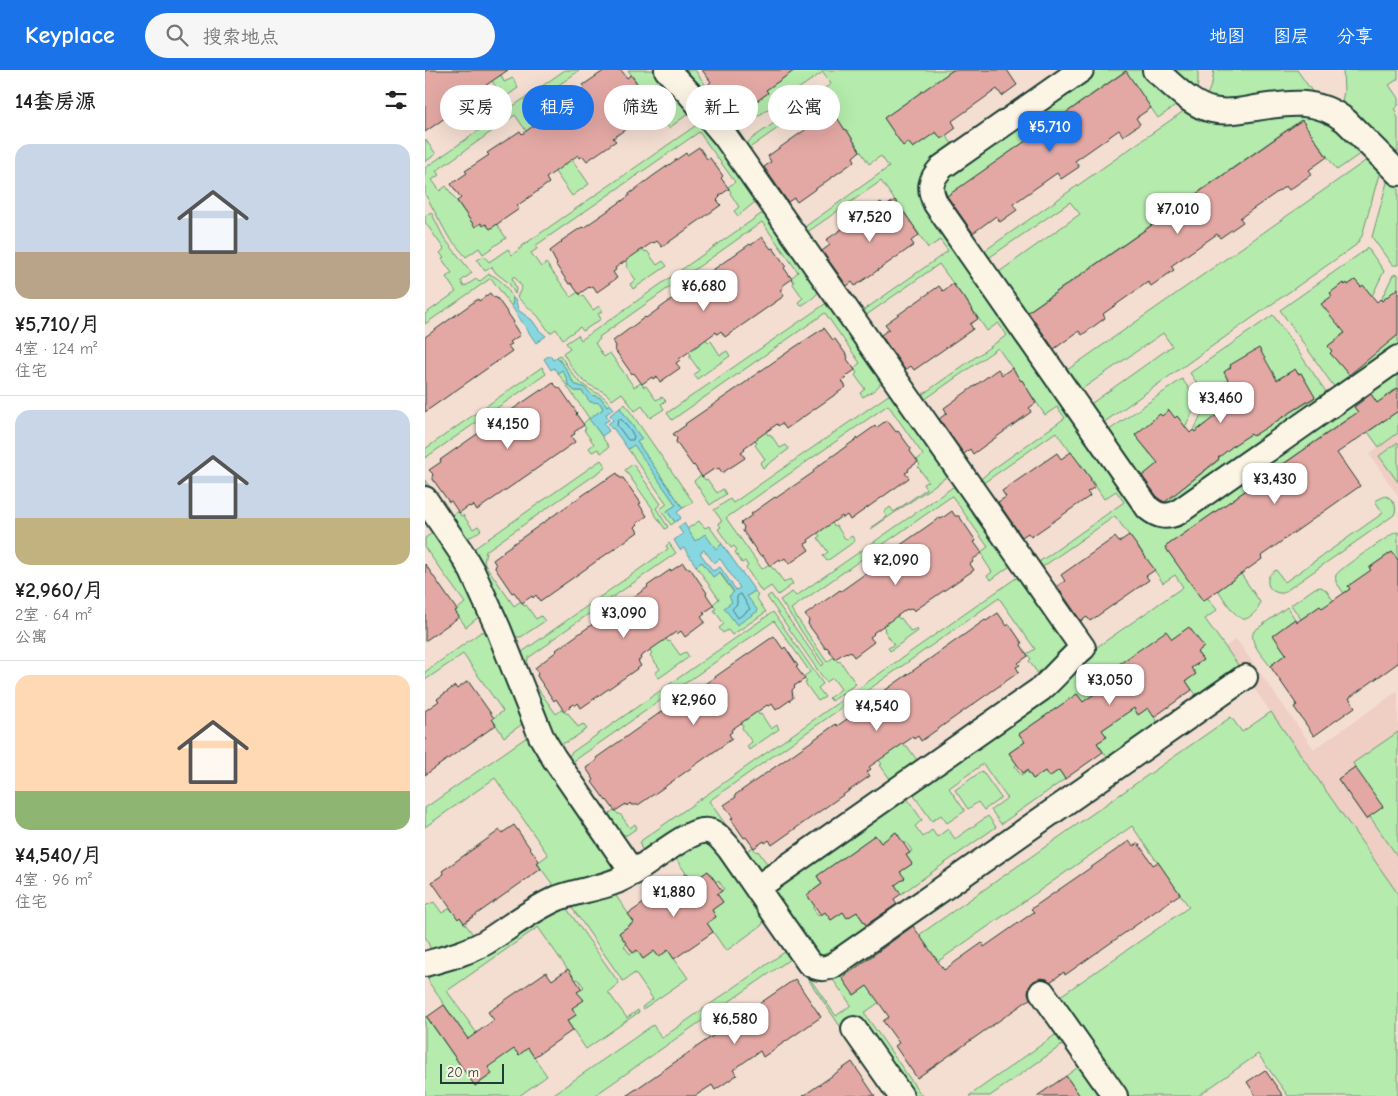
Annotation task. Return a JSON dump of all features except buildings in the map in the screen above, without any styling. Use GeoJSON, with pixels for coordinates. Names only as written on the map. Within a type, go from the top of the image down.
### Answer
{"type":"FeatureCollection","features":[{"type":"Feature","properties":{"kind":"street"},"geometry":{"type":"LineString","coordinates":[[667,70],[725,136],[1083,648],[1041,689],[757,888]]}},
{"type":"Feature","properties":{"kind":"street"},"geometry":{"type":"LineString","coordinates":[[1081,70],[942,167],[935,174],[931,184],[931,194],[936,204],[1148,508],[1162,516],[1177,513],[1398,358]]}},
{"type":"Feature","properties":{"kind":"street"},"geometry":{"type":"LineString","coordinates":[[1155,70],[1191,101],[1212,110],[1227,112],[1296,103],[1327,109],[1346,121],[1398,173]]}},
{"type":"Feature","properties":{"kind":"street"},"geometry":{"type":"LineString","coordinates":[[425,500],[460,550],[472,571],[499,628],[541,736],[553,758],[633,873]]}},
{"type":"Feature","properties":{"kind":"street"},"geometry":{"type":"LineString","coordinates":[[425,964],[472,949],[486,942],[530,912],[559,898],[611,884],[633,873],[680,841],[705,830],[718,835],[729,848],[809,963],[819,969],[826,969],[1245,677]]}},
{"type":"Feature","properties":{"kind":"street"},"geometry":{"type":"LineString","coordinates":[[1042,992],[1115,1096]]}},
{"type":"Feature","properties":{"kind":"street"},"geometry":{"type":"LineString","coordinates":[[854,1029],[901,1096]]}},
{"type":"Feature","properties":{"kind":"shaded area"},"geometry":{"type":"Polygon","coordinates":[[[1398,415],[1398,496],[1369,454],[1378,447],[1370,434],[1398,415]]]}},
{"type":"Feature","properties":{"kind":"shaded area"},"geometry":{"type":"Polygon","coordinates":[[[1236,639],[1314,749],[1398,691],[1398,894],[1225,647],[1236,639]]]}},
{"type":"Feature","properties":{"kind":"green space"},"geometry":{"type":"Polygon","coordinates":[[[484,70],[499,76],[501,75],[504,82],[513,78],[518,88],[512,92],[512,85],[495,85],[484,70]]]}},
{"type":"Feature","properties":{"kind":"green space"},"geometry":{"type":"Polygon","coordinates":[[[565,70],[580,70],[559,85],[544,85],[565,70]]]}},
{"type":"Feature","properties":{"kind":"green space"},"geometry":{"type":"Polygon","coordinates":[[[628,70],[654,70],[668,85],[639,85],[628,70]]]}},
{"type":"Feature","properties":{"kind":"green space"},"geometry":{"type":"Polygon","coordinates":[[[681,70],[695,70],[706,85],[695,85],[681,70]]]}},
{"type":"Feature","properties":{"kind":"green space"},"geometry":{"type":"Polygon","coordinates":[[[795,70],[953,70],[884,118],[903,145],[908,142],[913,148],[936,132],[941,139],[946,135],[955,148],[925,176],[1149,520],[1398,367],[1398,392],[1396,389],[1377,403],[1371,395],[1354,407],[1371,430],[1398,411],[1398,433],[1379,447],[1368,432],[1363,435],[1350,417],[1165,547],[1180,568],[1217,610],[1205,619],[1241,669],[1199,699],[1186,681],[1196,674],[1191,668],[1203,660],[1197,652],[1187,629],[1172,639],[1108,672],[1114,680],[1083,702],[1077,694],[1019,734],[1025,742],[1009,753],[1017,764],[1015,766],[1021,775],[1027,771],[1033,779],[1045,771],[1049,777],[1059,770],[1065,779],[1001,824],[991,810],[1007,798],[983,764],[949,788],[965,811],[947,823],[941,815],[932,821],[910,790],[1087,654],[1183,587],[1175,575],[1163,583],[1115,516],[1041,568],[1039,565],[1040,561],[1124,502],[1116,491],[1104,499],[1081,464],[1056,432],[982,484],[980,482],[989,472],[1065,418],[1057,407],[1045,415],[998,348],[924,400],[922,398],[923,394],[1007,335],[998,323],[987,331],[939,264],[865,316],[863,314],[864,310],[948,251],[940,240],[928,248],[881,181],[806,233],[804,230],[806,226],[889,167],[881,156],[869,164],[840,123],[840,85],[830,85],[831,84],[823,72],[804,85],[773,85],[795,70]]]}},
{"type":"Feature","properties":{"kind":"green space"},"geometry":{"type":"Polygon","coordinates":[[[1094,70],[1143,70],[1181,102],[1158,118],[1125,71],[942,200],[940,182],[952,170],[1094,70]]]}},
{"type":"Feature","properties":{"kind":"green space"},"geometry":{"type":"Polygon","coordinates":[[[1167,70],[1198,70],[1196,94],[1167,70]]]}},
{"type":"Feature","properties":{"kind":"green space"},"geometry":{"type":"Polygon","coordinates":[[[1214,70],[1297,70],[1316,97],[1238,103],[1205,100],[1212,83],[1214,70]]]}},
{"type":"Feature","properties":{"kind":"green space"},"geometry":{"type":"Polygon","coordinates":[[[1343,70],[1398,70],[1398,79],[1389,85],[1398,98],[1398,106],[1394,109],[1398,118],[1398,162],[1341,107],[1344,91],[1343,70]]]}},
{"type":"Feature","properties":{"kind":"green space"},"geometry":{"type":"Polygon","coordinates":[[[676,93],[686,104],[686,115],[676,123],[676,93]]]}},
{"type":"Feature","properties":{"kind":"green space"},"geometry":{"type":"Polygon","coordinates":[[[768,93],[768,109],[758,116],[758,100],[768,93]]]}},
{"type":"Feature","properties":{"kind":"green space"},"geometry":{"type":"Polygon","coordinates":[[[522,100],[522,125],[515,115],[512,117],[512,107],[522,100]]]}},
{"type":"Feature","properties":{"kind":"green space"},"geometry":{"type":"Polygon","coordinates":[[[1188,108],[1324,116],[1364,151],[1337,170],[1301,120],[1023,315],[998,276],[999,272],[1080,214],[1070,202],[990,257],[980,254],[1188,108]]]}},
{"type":"Feature","properties":{"kind":"green space"},"geometry":{"type":"Polygon","coordinates":[[[768,127],[768,130],[775,130],[748,149],[746,147],[747,143],[768,127]]]}},
{"type":"Feature","properties":{"kind":"green space"},"geometry":{"type":"Polygon","coordinates":[[[479,130],[494,130],[436,171],[439,175],[432,180],[440,191],[446,186],[475,227],[479,224],[473,216],[486,224],[490,229],[497,224],[506,238],[483,254],[479,248],[466,257],[448,236],[425,194],[425,168],[479,130]]]}},
{"type":"Feature","properties":{"kind":"green space"},"geometry":{"type":"Polygon","coordinates":[[[526,130],[552,130],[589,184],[572,196],[526,130]]]}},
{"type":"Feature","properties":{"kind":"green space"},"geometry":{"type":"Polygon","coordinates":[[[689,130],[707,130],[755,197],[755,202],[738,216],[734,211],[739,207],[728,187],[735,182],[699,132],[535,246],[537,249],[531,253],[541,267],[546,263],[571,297],[578,292],[593,310],[599,306],[602,311],[598,314],[601,319],[583,331],[580,327],[563,339],[556,329],[550,333],[538,316],[517,297],[522,287],[514,276],[512,278],[516,289],[515,294],[509,283],[496,273],[492,267],[485,271],[477,260],[484,256],[489,262],[508,249],[512,255],[522,246],[689,130]]]}},
{"type":"Feature","properties":{"kind":"green space"},"geometry":{"type":"Polygon","coordinates":[[[425,139],[436,154],[425,162],[425,139]]]}},
{"type":"Feature","properties":{"kind":"green space"},"geometry":{"type":"Polygon","coordinates":[[[1371,157],[1381,167],[1362,236],[1356,245],[1100,425],[1090,406],[1092,403],[1172,346],[1163,333],[1082,389],[1078,389],[1063,373],[1371,157]]]}},
{"type":"Feature","properties":{"kind":"green space"},"geometry":{"type":"Polygon","coordinates":[[[1389,175],[1398,184],[1398,265],[1392,265],[1372,237],[1389,175]]]}},
{"type":"Feature","properties":{"kind":"green space"},"geometry":{"type":"Polygon","coordinates":[[[431,212],[444,238],[472,273],[461,281],[464,287],[476,279],[479,282],[489,274],[497,278],[506,287],[513,298],[512,307],[491,278],[425,324],[425,314],[456,292],[446,277],[452,273],[440,253],[444,249],[425,222],[425,216],[431,212]]]}},
{"type":"Feature","properties":{"kind":"green space"},"geometry":{"type":"Polygon","coordinates":[[[761,214],[768,215],[819,288],[815,296],[801,306],[798,302],[803,298],[791,278],[798,272],[762,222],[599,337],[600,339],[595,343],[604,357],[610,353],[634,387],[641,383],[644,387],[646,386],[656,400],[662,397],[666,401],[661,404],[664,409],[650,418],[642,406],[635,411],[622,393],[612,400],[607,394],[585,382],[573,369],[563,353],[570,348],[566,343],[578,335],[581,340],[761,214]]]}},
{"type":"Feature","properties":{"kind":"green space"},"geometry":{"type":"Polygon","coordinates":[[[1367,247],[1384,271],[1372,296],[1363,285],[1361,287],[1355,280],[1348,285],[1343,283],[1322,304],[1345,332],[1328,346],[1332,351],[1330,353],[1348,374],[1398,335],[1398,348],[1337,391],[1280,310],[1367,247]]]}},
{"type":"Feature","properties":{"kind":"green space"},"geometry":{"type":"Polygon","coordinates":[[[642,248],[645,252],[647,251],[657,265],[663,261],[667,266],[633,289],[630,284],[636,280],[626,266],[628,265],[625,260],[642,248]]]}},
{"type":"Feature","properties":{"kind":"green space"},"geometry":{"type":"Polygon","coordinates":[[[1398,274],[1398,295],[1392,293],[1382,301],[1393,275],[1398,274]]]}},
{"type":"Feature","properties":{"kind":"green space"},"geometry":{"type":"Polygon","coordinates":[[[825,304],[829,304],[882,378],[880,384],[875,389],[863,397],[860,393],[865,389],[855,375],[857,373],[854,368],[860,363],[825,313],[672,420],[667,413],[825,304]]]}},
{"type":"Feature","properties":{"kind":"green space"},"geometry":{"type":"Polygon","coordinates":[[[1273,315],[1329,396],[1171,507],[1160,508],[1105,433],[1182,379],[1198,401],[1185,427],[1177,416],[1175,418],[1169,411],[1162,416],[1160,414],[1135,435],[1151,455],[1154,453],[1159,463],[1142,477],[1145,482],[1143,484],[1161,505],[1219,460],[1218,458],[1235,444],[1315,398],[1301,373],[1298,374],[1295,369],[1276,380],[1230,365],[1231,367],[1224,372],[1228,380],[1226,381],[1233,393],[1206,396],[1190,373],[1273,315]]]}},
{"type":"Feature","properties":{"kind":"green space"},"geometry":{"type":"Polygon","coordinates":[[[705,338],[708,342],[711,341],[720,355],[727,351],[730,356],[697,379],[694,375],[699,370],[689,356],[691,355],[688,350],[705,338]]]}},
{"type":"Feature","properties":{"kind":"green space"},"geometry":{"type":"Polygon","coordinates":[[[560,355],[577,380],[605,398],[610,404],[607,406],[601,398],[592,395],[585,388],[574,384],[557,357],[560,355]]]}},
{"type":"Feature","properties":{"kind":"green space"},"geometry":{"type":"Polygon","coordinates":[[[542,367],[546,374],[425,458],[425,449],[542,367]]]}},
{"type":"Feature","properties":{"kind":"green space"},"geometry":{"type":"Polygon","coordinates":[[[562,370],[568,385],[575,391],[582,391],[591,402],[599,403],[603,409],[590,419],[609,447],[601,453],[598,449],[592,452],[589,448],[594,444],[584,430],[586,429],[583,424],[589,418],[558,373],[562,370]]]}},
{"type":"Feature","properties":{"kind":"green space"},"geometry":{"type":"Polygon","coordinates":[[[890,395],[893,396],[947,471],[945,478],[871,529],[887,517],[884,512],[890,507],[894,512],[926,489],[923,484],[928,481],[918,467],[920,465],[917,460],[923,455],[888,405],[726,518],[762,569],[769,564],[775,569],[784,583],[790,579],[793,584],[778,595],[771,586],[762,592],[746,568],[748,566],[745,561],[742,563],[735,552],[737,550],[734,546],[731,548],[718,529],[721,527],[718,523],[722,521],[714,510],[730,499],[733,503],[890,395]]]}},
{"type":"Feature","properties":{"kind":"green space"},"geometry":{"type":"Polygon","coordinates":[[[1234,402],[1235,404],[1223,411],[1226,416],[1209,427],[1206,423],[1195,432],[1194,430],[1206,405],[1234,402]]]}},
{"type":"Feature","properties":{"kind":"green space"},"geometry":{"type":"Polygon","coordinates":[[[625,404],[693,502],[683,508],[637,442],[641,439],[620,408],[625,404]]]}},
{"type":"Feature","properties":{"kind":"green space"},"geometry":{"type":"Polygon","coordinates":[[[765,431],[768,435],[770,434],[780,448],[786,445],[789,449],[763,468],[760,463],[765,459],[755,445],[757,443],[754,438],[765,431]]]}},
{"type":"Feature","properties":{"kind":"green space"},"geometry":{"type":"Polygon","coordinates":[[[1398,442],[1398,482],[1379,456],[1398,442]]]}},
{"type":"Feature","properties":{"kind":"green space"},"geometry":{"type":"Polygon","coordinates":[[[634,444],[676,505],[667,511],[675,522],[671,525],[660,509],[667,504],[628,449],[634,444]]]}},
{"type":"Feature","properties":{"kind":"green space"},"geometry":{"type":"Polygon","coordinates":[[[601,460],[606,467],[486,551],[484,563],[514,606],[521,601],[536,619],[541,616],[545,621],[521,637],[514,637],[474,554],[475,548],[601,460]]]}},
{"type":"Feature","properties":{"kind":"green space"},"geometry":{"type":"Polygon","coordinates":[[[633,464],[661,504],[656,508],[668,527],[665,529],[625,470],[633,464]]]}},
{"type":"Feature","properties":{"kind":"green space"},"geometry":{"type":"Polygon","coordinates":[[[701,475],[705,480],[707,479],[717,493],[723,489],[726,494],[710,505],[694,481],[701,475]]]}},
{"type":"Feature","properties":{"kind":"green space"},"geometry":{"type":"Polygon","coordinates":[[[425,480],[450,516],[458,511],[473,529],[478,526],[481,530],[470,537],[462,536],[425,483],[425,480]]]}},
{"type":"Feature","properties":{"kind":"green space"},"geometry":{"type":"Polygon","coordinates":[[[953,487],[956,487],[1010,566],[991,580],[987,576],[992,572],[981,552],[988,547],[952,496],[791,609],[827,662],[834,657],[838,662],[840,661],[856,684],[832,701],[829,698],[841,689],[833,678],[826,682],[767,597],[771,594],[822,666],[824,664],[780,600],[792,592],[796,596],[953,487]]]}},
{"type":"Feature","properties":{"kind":"green space"},"geometry":{"type":"Polygon","coordinates":[[[1385,496],[1394,503],[1396,509],[1394,515],[1283,593],[1270,588],[1268,579],[1270,574],[1276,570],[1285,582],[1383,513],[1375,501],[1385,496]]]}},
{"type":"Feature","properties":{"kind":"green space"},"geometry":{"type":"Polygon","coordinates":[[[699,521],[705,528],[709,526],[722,544],[716,549],[695,541],[687,529],[699,521]]]}},
{"type":"Feature","properties":{"kind":"green space"},"geometry":{"type":"Polygon","coordinates":[[[831,521],[846,540],[852,536],[855,541],[827,561],[823,556],[828,552],[818,538],[820,536],[816,531],[831,521]]]}},
{"type":"Feature","properties":{"kind":"green space"},"geometry":{"type":"Polygon","coordinates":[[[1398,532],[1398,560],[1392,552],[1370,567],[1378,581],[1348,590],[1362,611],[1370,630],[1336,582],[1336,575],[1345,566],[1398,532]]]}},
{"type":"Feature","properties":{"kind":"green space"},"geometry":{"type":"Polygon","coordinates":[[[435,534],[452,555],[480,616],[466,627],[455,611],[465,603],[425,548],[425,538],[435,534]]]}},
{"type":"Feature","properties":{"kind":"green space"},"geometry":{"type":"Polygon","coordinates":[[[669,543],[676,553],[528,658],[526,672],[556,714],[563,709],[578,727],[583,724],[587,729],[564,743],[556,743],[546,723],[521,660],[522,652],[668,549],[666,546],[669,543]]]}},
{"type":"Feature","properties":{"kind":"green space"},"geometry":{"type":"Polygon","coordinates":[[[702,562],[713,576],[719,572],[734,593],[729,596],[747,596],[755,591],[758,595],[756,597],[766,612],[732,635],[728,630],[723,633],[719,628],[724,624],[714,610],[716,609],[713,604],[719,599],[696,566],[702,562]]]}},
{"type":"Feature","properties":{"kind":"green space"},"geometry":{"type":"Polygon","coordinates":[[[1241,574],[1260,602],[1258,609],[1245,619],[1234,612],[1218,590],[1241,574]]]}},
{"type":"Feature","properties":{"kind":"green space"},"geometry":{"type":"Polygon","coordinates":[[[1016,578],[1020,578],[1068,646],[1036,683],[1034,679],[1039,675],[1029,661],[1031,659],[1027,654],[1035,649],[999,598],[858,697],[894,748],[902,743],[905,747],[907,746],[917,760],[922,757],[925,761],[887,787],[885,783],[890,779],[878,759],[886,753],[850,702],[709,801],[745,852],[753,847],[768,865],[773,861],[776,865],[759,872],[731,835],[644,851],[641,848],[640,843],[642,840],[1016,578]]]}},
{"type":"Feature","properties":{"kind":"green space"},"geometry":{"type":"Polygon","coordinates":[[[1321,587],[1326,590],[1359,638],[1324,607],[1320,606],[1301,619],[1291,605],[1315,588],[1321,587]]]}},
{"type":"Feature","properties":{"kind":"green space"},"geometry":{"type":"Polygon","coordinates":[[[1287,607],[1295,619],[1273,635],[1289,658],[1282,657],[1270,666],[1257,649],[1253,640],[1254,631],[1287,607]]]}},
{"type":"Feature","properties":{"kind":"green space"},"geometry":{"type":"Polygon","coordinates":[[[773,612],[823,684],[818,688],[825,697],[818,701],[805,683],[807,682],[803,677],[810,672],[774,621],[571,763],[607,815],[614,810],[620,814],[630,828],[635,824],[637,828],[627,835],[620,835],[567,760],[571,753],[773,612]]]}},
{"type":"Feature","properties":{"kind":"green space"},"geometry":{"type":"Polygon","coordinates":[[[896,614],[911,632],[917,629],[918,631],[890,651],[888,648],[894,645],[882,624],[896,614]]]}},
{"type":"Feature","properties":{"kind":"green space"},"geometry":{"type":"Polygon","coordinates":[[[481,632],[489,634],[523,721],[521,725],[504,737],[492,719],[503,711],[463,654],[425,680],[425,672],[481,632]]]}},
{"type":"Feature","properties":{"kind":"green space"},"geometry":{"type":"Polygon","coordinates":[[[665,637],[680,655],[686,652],[689,657],[659,678],[655,673],[660,669],[650,655],[652,653],[649,649],[665,637]]]}},
{"type":"Feature","properties":{"kind":"green space"},"geometry":{"type":"Polygon","coordinates":[[[1116,708],[1122,716],[1134,708],[1138,715],[1148,708],[1160,726],[1110,761],[1097,743],[1106,737],[1102,730],[1114,722],[1108,714],[1116,708]]]}},
{"type":"Feature","properties":{"kind":"green space"},"geometry":{"type":"Polygon","coordinates":[[[756,710],[771,729],[777,725],[779,729],[749,750],[747,746],[752,742],[742,728],[743,726],[740,721],[756,710]]]}},
{"type":"Feature","properties":{"kind":"green space"},"geometry":{"type":"Polygon","coordinates":[[[1271,712],[1398,894],[1398,1096],[1288,1096],[1258,1054],[1198,1096],[1128,1096],[1059,997],[1189,907],[1132,826],[864,1013],[922,1096],[912,1096],[858,1018],[842,1029],[793,957],[594,1096],[551,1096],[653,1025],[662,1038],[789,949],[836,1016],[851,1005],[831,977],[876,949],[878,953],[842,978],[854,995],[926,945],[919,935],[1231,717],[1242,732],[1271,712]]]}},
{"type":"Feature","properties":{"kind":"green space"},"geometry":{"type":"Polygon","coordinates":[[[1398,732],[1398,857],[1370,817],[1366,819],[1338,779],[1355,767],[1353,763],[1398,732]]]}},
{"type":"Feature","properties":{"kind":"green space"},"geometry":{"type":"Polygon","coordinates":[[[527,738],[532,740],[615,865],[614,872],[556,889],[537,863],[548,855],[495,778],[425,827],[425,808],[527,738]]]}},
{"type":"Feature","properties":{"kind":"green space"},"geometry":{"type":"Polygon","coordinates":[[[982,771],[1001,798],[984,810],[978,802],[968,809],[955,790],[982,771]]]}},
{"type":"Feature","properties":{"kind":"green space"},"geometry":{"type":"Polygon","coordinates":[[[904,794],[922,820],[915,826],[923,837],[932,830],[937,837],[948,829],[955,839],[988,816],[996,827],[901,894],[895,885],[904,878],[900,872],[912,864],[906,855],[912,851],[906,842],[904,844],[896,832],[881,843],[875,835],[817,876],[822,884],[807,895],[815,906],[813,908],[818,916],[825,912],[831,920],[843,912],[847,918],[857,912],[869,930],[820,959],[773,891],[904,794]]]}},
{"type":"Feature","properties":{"kind":"green space"},"geometry":{"type":"Polygon","coordinates":[[[712,842],[765,918],[762,925],[726,951],[707,923],[716,917],[712,910],[723,902],[717,894],[724,889],[708,871],[692,882],[674,856],[696,843],[712,842]]]}},
{"type":"Feature","properties":{"kind":"green space"},"geometry":{"type":"Polygon","coordinates":[[[614,893],[634,922],[619,933],[627,944],[624,946],[630,954],[637,950],[643,959],[654,951],[659,957],[668,950],[688,978],[643,1009],[642,1007],[653,999],[635,973],[623,981],[570,905],[614,893]]]}},
{"type":"Feature","properties":{"kind":"green space"},"geometry":{"type":"Polygon","coordinates":[[[434,902],[442,913],[450,908],[458,918],[460,917],[475,937],[432,952],[425,936],[425,906],[434,902]]]}},
{"type":"Feature","properties":{"kind":"green space"},"geometry":{"type":"Polygon","coordinates":[[[565,906],[619,983],[608,992],[627,1018],[638,1010],[639,1012],[586,1049],[567,1021],[576,1015],[572,1008],[583,1000],[577,992],[584,987],[578,979],[575,980],[538,927],[447,991],[490,1052],[514,1049],[519,1055],[528,1048],[547,1076],[519,1096],[425,1096],[425,1015],[475,1086],[492,1074],[430,984],[428,979],[432,973],[565,906]]]}},
{"type":"Feature","properties":{"kind":"green space"},"geometry":{"type":"Polygon","coordinates":[[[1058,1033],[1065,1043],[990,1096],[969,1096],[1058,1033]]]}},
{"type":"Feature","properties":{"kind":"green space"},"geometry":{"type":"Polygon","coordinates":[[[1081,1065],[1102,1096],[1080,1096],[1066,1076],[1081,1065]]]}},
{"type":"Feature","properties":{"kind":"water"},"geometry":{"type":"Polygon","coordinates":[[[513,298],[516,301],[518,310],[532,320],[546,336],[536,343],[512,307],[513,298]]]}},
{"type":"Feature","properties":{"kind":"water"},"geometry":{"type":"Polygon","coordinates":[[[550,355],[553,360],[557,357],[574,384],[585,388],[592,395],[601,398],[607,406],[610,404],[614,409],[606,414],[609,420],[604,423],[609,431],[602,436],[589,419],[603,409],[601,405],[590,402],[582,391],[575,391],[568,385],[562,370],[558,373],[554,368],[551,370],[544,359],[550,355]]]}},
{"type":"Feature","properties":{"kind":"water"},"geometry":{"type":"Polygon","coordinates":[[[620,408],[642,439],[637,442],[683,508],[677,512],[681,518],[675,522],[667,511],[676,505],[634,445],[628,449],[608,424],[613,420],[610,415],[620,408]]]}},
{"type":"Feature","properties":{"kind":"water"},"geometry":{"type":"Polygon","coordinates":[[[684,523],[695,541],[705,534],[716,549],[722,544],[755,591],[747,596],[758,611],[737,625],[724,608],[732,602],[729,596],[734,592],[720,572],[713,577],[702,562],[696,566],[684,548],[680,550],[674,540],[683,534],[678,527],[684,523]],[[704,550],[700,553],[713,571],[720,567],[736,590],[740,588],[720,559],[714,563],[704,550]]]}}]}
